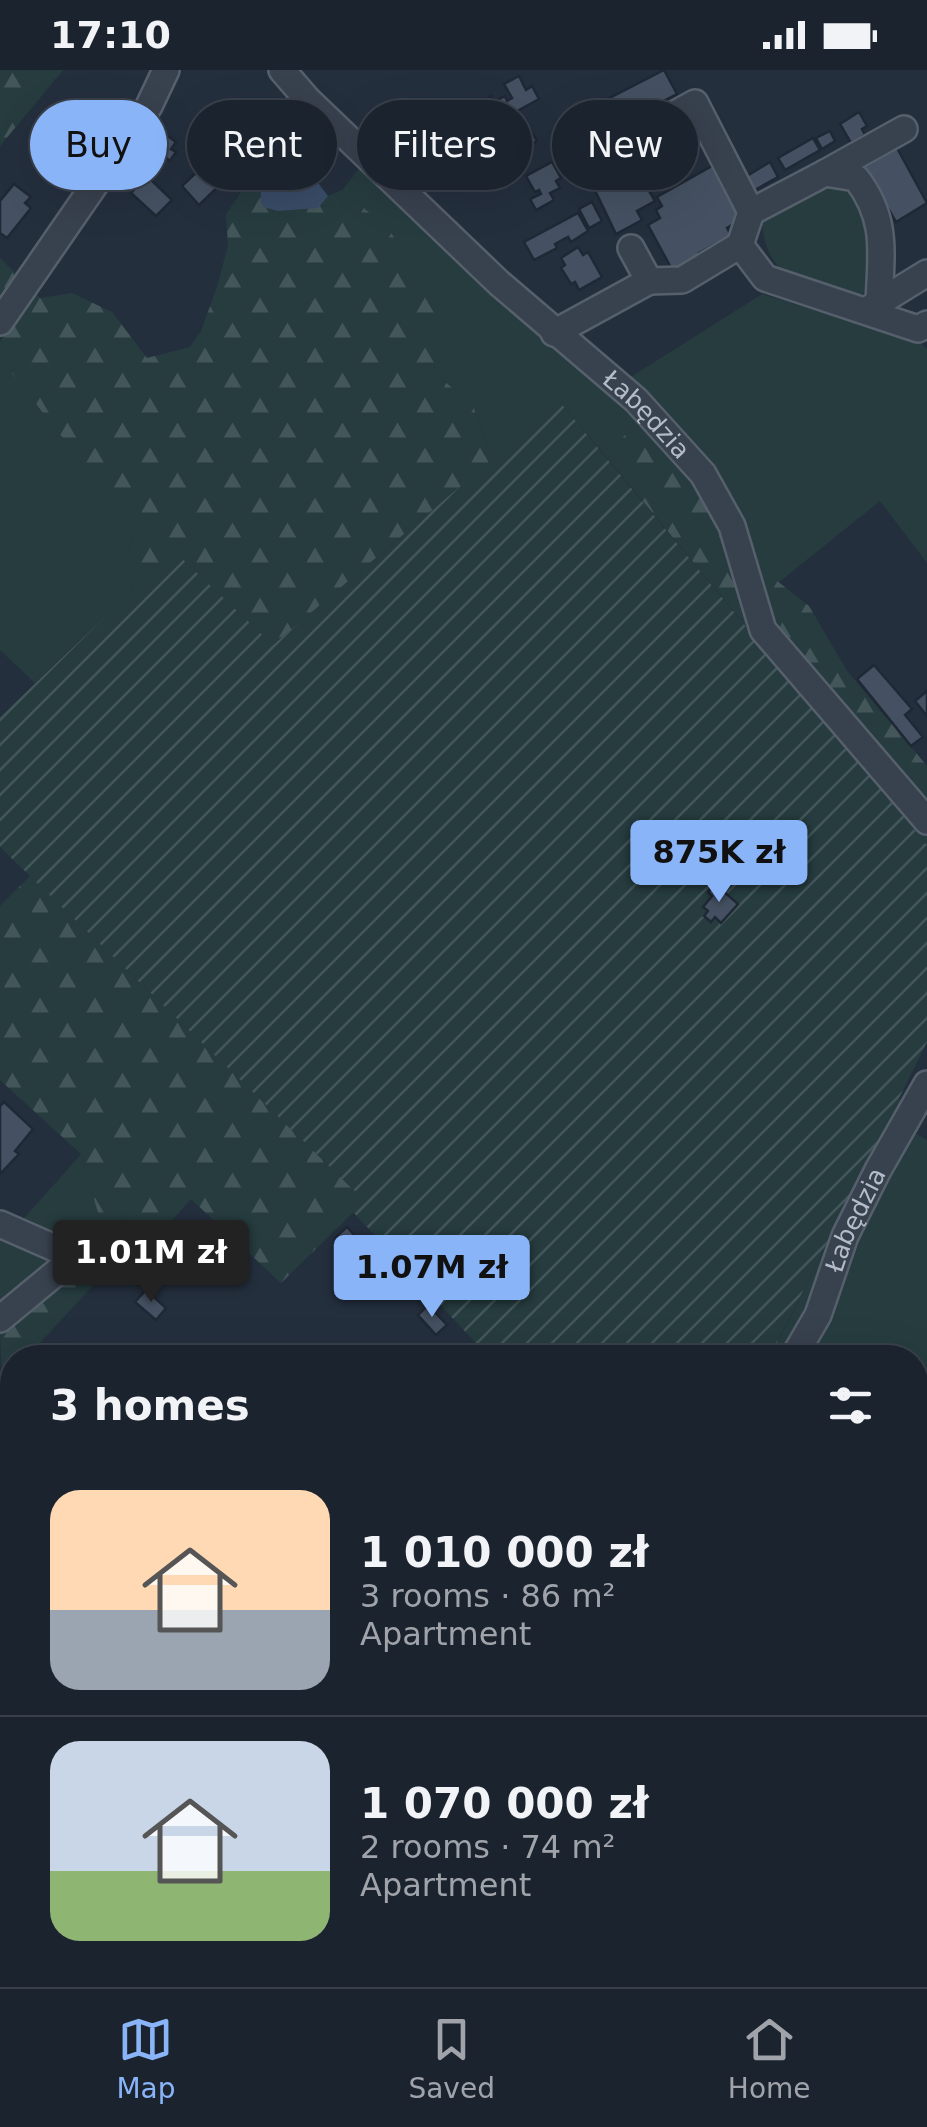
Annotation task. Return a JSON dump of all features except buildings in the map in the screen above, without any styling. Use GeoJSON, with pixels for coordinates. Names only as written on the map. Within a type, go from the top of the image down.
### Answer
{"type":"FeatureCollection","features":[{"type":"Feature","properties":{"kind":"street"},"geometry":{"type":"LineString","coordinates":[[0,322],[148,106],[166,70]]}},
{"type":"Feature","properties":{"kind":"street","name":"Łabędzia"},"geometry":{"type":"LineString","coordinates":[[282,70],[307,99],[554,333],[636,400],[704,474],[732,526],[763,630],[927,822]]}},
{"type":"Feature","properties":{"kind":"street"},"geometry":{"type":"LineString","coordinates":[[698,107],[751,212]]}},
{"type":"Feature","properties":{"kind":"street"},"geometry":{"type":"LineString","coordinates":[[554,333],[649,281],[682,280],[740,244],[751,212],[904,129]]}},
{"type":"Feature","properties":{"kind":"street"},"geometry":{"type":"LineString","coordinates":[[825,173],[856,178],[874,200],[882,240],[872,307]]}},
{"type":"Feature","properties":{"kind":"street"},"geometry":{"type":"LineString","coordinates":[[740,244],[765,278],[872,307],[918,329],[927,324]]}},
{"type":"Feature","properties":{"kind":"street"},"geometry":{"type":"LineString","coordinates":[[631,248],[649,281]]}},
{"type":"Feature","properties":{"kind":"street"},"geometry":{"type":"LineString","coordinates":[[872,307],[927,274]]}},
{"type":"Feature","properties":{"kind":"street","name":"Łabędzia"},"geometry":{"type":"LineString","coordinates":[[801,1345],[818,1315],[853,1220],[927,1084]]}},
{"type":"Feature","properties":{"kind":"street"},"geometry":{"type":"LineString","coordinates":[[0,1224],[75,1256],[0,1320]]}},
{"type":"Feature","properties":{"kind":"green space"},"geometry":{"type":"Polygon","coordinates":[[[0,70],[63,70],[38,100],[30,100],[30,110],[0,146],[0,70]]]}},
{"type":"Feature","properties":{"kind":"green space"},"geometry":{"type":"Polygon","coordinates":[[[357,171],[357,190],[388,190],[499,299],[637,417],[608,459],[560,402],[493,459],[473,406],[434,372],[441,310],[388,228],[342,190],[357,171]]]}},
{"type":"Feature","properties":{"kind":"green space"},"geometry":{"type":"Polygon","coordinates":[[[827,181],[858,193],[872,231],[872,288],[854,298],[790,276],[771,256],[765,240],[761,219],[827,181]]]}},
{"type":"Feature","properties":{"kind":"green space"},"geometry":{"type":"Polygon","coordinates":[[[243,190],[264,190],[317,208],[328,196],[342,190],[388,228],[442,311],[434,372],[473,406],[493,459],[273,645],[174,551],[133,590],[126,564],[134,529],[0,358],[0,342],[13,315],[0,299],[0,258],[40,298],[72,293],[112,312],[147,358],[190,347],[201,331],[217,287],[228,246],[226,214],[243,190]]]}},
{"type":"Feature","properties":{"kind":"green space"},"geometry":{"type":"Polygon","coordinates":[[[762,294],[921,343],[927,349],[927,563],[880,501],[778,583],[753,562],[699,454],[669,418],[626,380],[762,294]]]}},
{"type":"Feature","properties":{"kind":"green space"},"geometry":{"type":"Polygon","coordinates":[[[0,358],[134,529],[126,564],[133,590],[35,683],[0,650],[0,358]]]}},
{"type":"Feature","properties":{"kind":"green space"},"geometry":{"type":"Polygon","coordinates":[[[560,402],[927,845],[927,1042],[776,1345],[478,1345],[353,1212],[364,1200],[0,847],[0,717],[174,551],[273,645],[560,402]]]}},
{"type":"Feature","properties":{"kind":"green space"},"geometry":{"type":"Polygon","coordinates":[[[637,417],[675,457],[753,562],[809,606],[847,671],[927,766],[927,845],[608,459],[637,417]]]}},
{"type":"Feature","properties":{"kind":"green space"},"geometry":{"type":"Polygon","coordinates":[[[30,876],[365,1201],[281,1283],[191,1199],[121,1278],[94,1253],[123,1240],[121,1212],[98,1213],[81,1154],[0,1080],[0,906],[30,876]]]}},
{"type":"Feature","properties":{"kind":"green space"},"geometry":{"type":"Polygon","coordinates":[[[899,1098],[911,1131],[927,1140],[927,1345],[776,1345],[899,1098]]]}},
{"type":"Feature","properties":{"kind":"green space"},"geometry":{"type":"Polygon","coordinates":[[[81,1154],[98,1212],[121,1211],[123,1240],[94,1253],[70,1249],[18,1225],[81,1154]]]}},
{"type":"Feature","properties":{"kind":"green space"},"geometry":{"type":"Polygon","coordinates":[[[0,1234],[50,1256],[50,1264],[0,1313],[0,1234]]]}},
{"type":"Feature","properties":{"kind":"green space"},"geometry":{"type":"Polygon","coordinates":[[[69,1270],[91,1273],[97,1281],[38,1345],[1,1345],[0,1331],[69,1270]]]}},
{"type":"Feature","properties":{"kind":"water"},"geometry":{"type":"Polygon","coordinates":[[[263,190],[323,190],[328,196],[318,208],[278,211],[263,207],[263,190]]]}}]}
